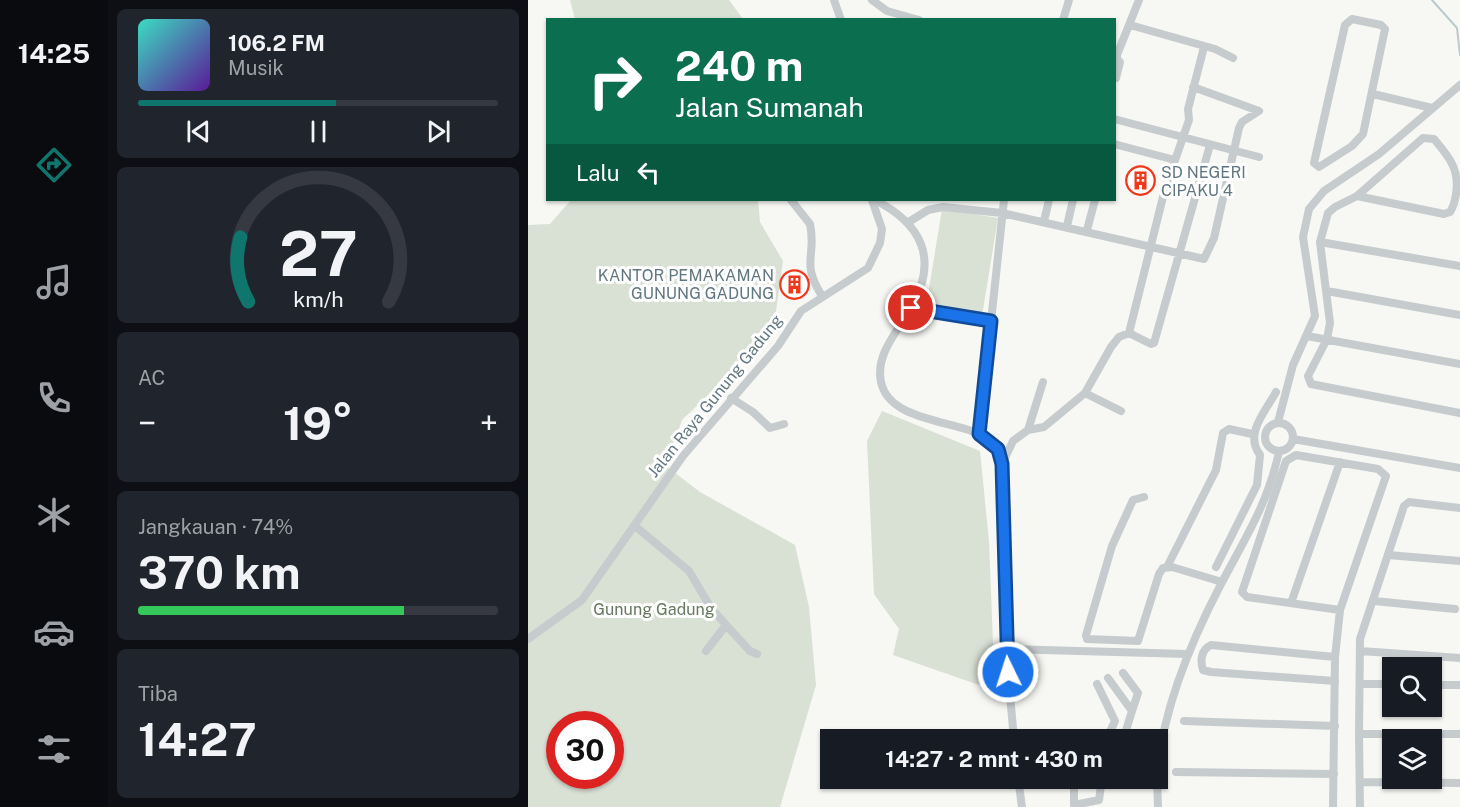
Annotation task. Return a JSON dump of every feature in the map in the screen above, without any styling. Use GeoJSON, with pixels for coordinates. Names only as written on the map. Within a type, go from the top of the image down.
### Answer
{"type":"FeatureCollection","features":[{"type":"Feature","properties":{"kind":"street"},"geometry":{"type":"LineString","coordinates":[[834,0],[840,18]]}},
{"type":"Feature","properties":{"kind":"street"},"geometry":{"type":"LineString","coordinates":[[872,0],[887,11],[912,18]]}},
{"type":"Feature","properties":{"kind":"street"},"geometry":{"type":"LineString","coordinates":[[1064,18],[1069,0]]}},
{"type":"Feature","properties":{"kind":"street"},"geometry":{"type":"LineString","coordinates":[[1116,78],[1120,62],[1117,55],[1139,0]]}},
{"type":"Feature","properties":{"kind":"street"},"geometry":{"type":"LineString","coordinates":[[1352,19],[1381,25],[1385,29],[1373,94],[1361,137],[1323,166],[1316,166],[1314,163],[1345,25],[1352,19]]}},
{"type":"Feature","properties":{"kind":"street"},"geometry":{"type":"LineString","coordinates":[[1130,25],[1233,58]]}},
{"type":"Feature","properties":{"kind":"street"},"geometry":{"type":"LineString","coordinates":[[1129,333],[1175,160],[1190,116],[1188,110],[1204,47]]}},
{"type":"Feature","properties":{"kind":"street"},"geometry":{"type":"LineString","coordinates":[[1278,423],[1293,365],[1315,316],[1303,237],[1309,209],[1324,190],[1379,154],[1460,85]]}},
{"type":"Feature","properties":{"kind":"street"},"geometry":{"type":"LineString","coordinates":[[907,224],[927,210],[942,207],[1002,213],[1067,226],[1200,260],[1207,256],[1214,238],[1240,124],[1257,114],[1258,109],[1193,87]]}},
{"type":"Feature","properties":{"kind":"street"},"geometry":{"type":"LineString","coordinates":[[1373,94],[1432,108]]}},
{"type":"Feature","properties":{"kind":"street"},"geometry":{"type":"LineString","coordinates":[[1116,120],[1259,157]]}},
{"type":"Feature","properties":{"kind":"street"},"geometry":{"type":"LineString","coordinates":[[1358,196],[1380,203],[1447,213],[1453,206],[1459,184],[1458,173],[1454,163],[1434,139],[1426,136],[1358,196],[1328,213],[1321,229],[1320,242],[1330,323],[1327,339],[1308,376],[1311,384],[1460,412]]}},
{"type":"Feature","properties":{"kind":"street"},"geometry":{"type":"LineString","coordinates":[[1116,145],[1175,160]]}},
{"type":"Feature","properties":{"kind":"street"},"geometry":{"type":"LineString","coordinates":[[1002,464],[1013,441],[1028,430],[1044,427],[1085,393],[1119,337],[1129,333],[1151,344],[1154,343],[1210,145]]}},
{"type":"Feature","properties":{"kind":"street"},"geometry":{"type":"LineString","coordinates":[[791,201],[810,224],[809,269],[813,282],[822,297]]}},
{"type":"Feature","properties":{"kind":"street","name":"Jalan Raya Gunung Gadung"},"geometry":{"type":"LineString","coordinates":[[528,639],[582,600],[683,456],[778,345],[801,310],[862,273],[876,254],[882,229],[873,201]]}},
{"type":"Feature","properties":{"kind":"street"},"geometry":{"type":"LineString","coordinates":[[874,201],[907,224],[920,237],[924,249],[922,281],[911,308],[880,362],[880,380],[884,392],[897,405],[913,413],[979,434],[998,449],[1002,464],[1006,649],[1013,729]]}},
{"type":"Feature","properties":{"kind":"street"},"geometry":{"type":"LineString","coordinates":[[979,434],[1004,201]]}},
{"type":"Feature","properties":{"kind":"street"},"geometry":{"type":"LineString","coordinates":[[1044,221],[1049,201]]}},
{"type":"Feature","properties":{"kind":"street"},"geometry":{"type":"LineString","coordinates":[[1067,226],[1073,201]]}},
{"type":"Feature","properties":{"kind":"street"},"geometry":{"type":"LineString","coordinates":[[1087,231],[1095,201]]}},
{"type":"Feature","properties":{"kind":"street"},"geometry":{"type":"LineString","coordinates":[[1320,242],[1460,266]]}},
{"type":"Feature","properties":{"kind":"street"},"geometry":{"type":"LineString","coordinates":[[1327,291],[1460,315]]}},
{"type":"Feature","properties":{"kind":"street"},"geometry":{"type":"LineString","coordinates":[[911,308],[991,321]]}},
{"type":"Feature","properties":{"kind":"street"},"geometry":{"type":"LineString","coordinates":[[1307,336],[1460,364]]}},
{"type":"Feature","properties":{"kind":"street"},"geometry":{"type":"LineString","coordinates":[[1028,430],[1043,382]]}},
{"type":"Feature","properties":{"kind":"street"},"geometry":{"type":"LineString","coordinates":[[1216,567],[1257,485],[1260,455],[1254,447],[1252,434],[1276,392]]}},
{"type":"Feature","properties":{"kind":"street"},"geometry":{"type":"LineString","coordinates":[[1085,393],[1121,411]]}},
{"type":"Feature","properties":{"kind":"street"},"geometry":{"type":"LineString","coordinates":[[732,398],[753,412],[770,428],[784,424]]}},
{"type":"Feature","properties":{"kind":"street"},"geometry":{"type":"LineString","coordinates":[[1278,423],[1290,427],[1293,439],[1288,448],[1279,452],[1267,446],[1264,437],[1270,425],[1278,423]]}},
{"type":"Feature","properties":{"kind":"street"},"geometry":{"type":"LineString","coordinates":[[1144,497],[1133,500],[1112,546],[1086,635],[1088,639],[1138,641],[1159,574],[1167,567],[1216,470],[1223,433],[1229,429],[1252,434]]}},
{"type":"Feature","properties":{"kind":"street"},"geometry":{"type":"LineString","coordinates":[[1293,439],[1460,468]]}},
{"type":"Feature","properties":{"kind":"street"},"geometry":{"type":"LineString","coordinates":[[1166,729],[1187,654],[1222,582],[1258,519],[1279,452]]}},
{"type":"Feature","properties":{"kind":"street"},"geometry":{"type":"LineString","coordinates":[[1333,807],[1335,657],[1340,610],[1386,476],[1378,469],[1296,455],[1286,461],[1242,589],[1248,597],[1340,610]]}},
{"type":"Feature","properties":{"kind":"street"},"geometry":{"type":"LineString","coordinates":[[1291,603],[1340,462]]}},
{"type":"Feature","properties":{"kind":"street"},"geometry":{"type":"LineString","coordinates":[[1360,807],[1360,651],[1363,627],[1374,601],[1406,503],[1460,508]]}},
{"type":"Feature","properties":{"kind":"street"},"geometry":{"type":"LineString","coordinates":[[635,526],[689,572],[711,608],[750,651],[757,654]]}},
{"type":"Feature","properties":{"kind":"street"},"geometry":{"type":"LineString","coordinates":[[1388,555],[1460,561]]}},
{"type":"Feature","properties":{"kind":"street"},"geometry":{"type":"LineString","coordinates":[[1167,567],[1222,582]]}},
{"type":"Feature","properties":{"kind":"street"},"geometry":{"type":"LineString","coordinates":[[1374,601],[1455,609]]}},
{"type":"Feature","properties":{"kind":"street"},"geometry":{"type":"LineString","coordinates":[[706,651],[726,625]]}},
{"type":"Feature","properties":{"kind":"street"},"geometry":{"type":"LineString","coordinates":[[1006,649],[1187,654],[1203,652],[1211,645],[1335,657]]}},
{"type":"Feature","properties":{"kind":"street"},"geometry":{"type":"LineString","coordinates":[[1360,651],[1460,658]]}},
{"type":"Feature","properties":{"kind":"street"},"geometry":{"type":"LineString","coordinates":[[1203,652],[1203,670],[1211,672],[1335,681]]}},
{"type":"Feature","properties":{"kind":"street"},"geometry":{"type":"LineString","coordinates":[[1187,654],[1202,663]]}},
{"type":"Feature","properties":{"kind":"street"},"geometry":{"type":"LineString","coordinates":[[1123,673],[1138,693],[1126,729]]}},
{"type":"Feature","properties":{"kind":"street"},"geometry":{"type":"LineString","coordinates":[[1108,678],[1132,711]]}},
{"type":"Feature","properties":{"kind":"street"},"geometry":{"type":"LineString","coordinates":[[1097,684],[1115,721],[1111,729]]}},
{"type":"Feature","properties":{"kind":"street"},"geometry":{"type":"LineString","coordinates":[[1360,684],[1382,684]]}},
{"type":"Feature","properties":{"kind":"street"},"geometry":{"type":"LineString","coordinates":[[1442,685],[1460,685]]}},
{"type":"Feature","properties":{"kind":"street"},"geometry":{"type":"LineString","coordinates":[[1184,721],[1335,726]]}},
{"type":"Feature","properties":{"kind":"street"},"geometry":{"type":"LineString","coordinates":[[1359,734],[1460,735]]}},
{"type":"Feature","properties":{"kind":"street"},"geometry":{"type":"LineString","coordinates":[[1176,772],[1334,774]]}},
{"type":"Feature","properties":{"kind":"street"},"geometry":{"type":"LineString","coordinates":[[1360,782],[1460,783]]}},
{"type":"Feature","properties":{"kind":"street"},"geometry":{"type":"LineString","coordinates":[[1020,789],[1022,807]]}},
{"type":"Feature","properties":{"kind":"street"},"geometry":{"type":"LineString","coordinates":[[1073,789],[1071,806],[1099,800],[1100,789]]}},
{"type":"Feature","properties":{"kind":"street"},"geometry":{"type":"LineString","coordinates":[[1157,789],[1158,807]]}},
{"type":"Feature","properties":{"kind":"green space"},"geometry":{"type":"Polygon","coordinates":[[[570,0],[729,0],[742,18],[575,18],[570,0]]]}},
{"type":"Feature","properties":{"kind":"green space","name":"Gunung Gadung"},"geometry":{"type":"Polygon","coordinates":[[[570,201],[758,201],[760,222],[783,261],[776,311],[748,356],[682,420],[666,466],[700,492],[795,545],[809,607],[816,685],[780,807],[528,807],[528,225],[550,224],[570,201]]]}},
{"type":"Feature","properties":{"kind":"green space"},"geometry":{"type":"Polygon","coordinates":[[[942,209],[998,218],[982,316],[926,307],[942,209]]]}},
{"type":"Feature","properties":{"kind":"green space"},"geometry":{"type":"Polygon","coordinates":[[[882,411],[980,451],[989,541],[993,644],[979,685],[893,655],[899,629],[874,594],[867,441],[882,411]]]}},
{"type":"Feature","properties":{"kind":"waterway"},"geometry":{"type":"LineString","coordinates":[[1432,0],[1457,28],[1460,55]]}},
{"type":"Feature","properties":{"kind":"place","name":"SD NEGERI CIPAKU 4"},"geometry":{"type":"Point","coordinates":[1140,181]}},
{"type":"Feature","properties":{"kind":"place","name":"KANTOR PEMAKAMAN GUNUNG GADUNG"},"geometry":{"type":"Point","coordinates":[795,284]}},
{"type":"Feature","properties":{"kind":"route"},"geometry":{"type":"LineString","coordinates":[[911,308],[991,321],[979,434],[993,442],[998,449],[1002,464],[1008,672]]}}]}
